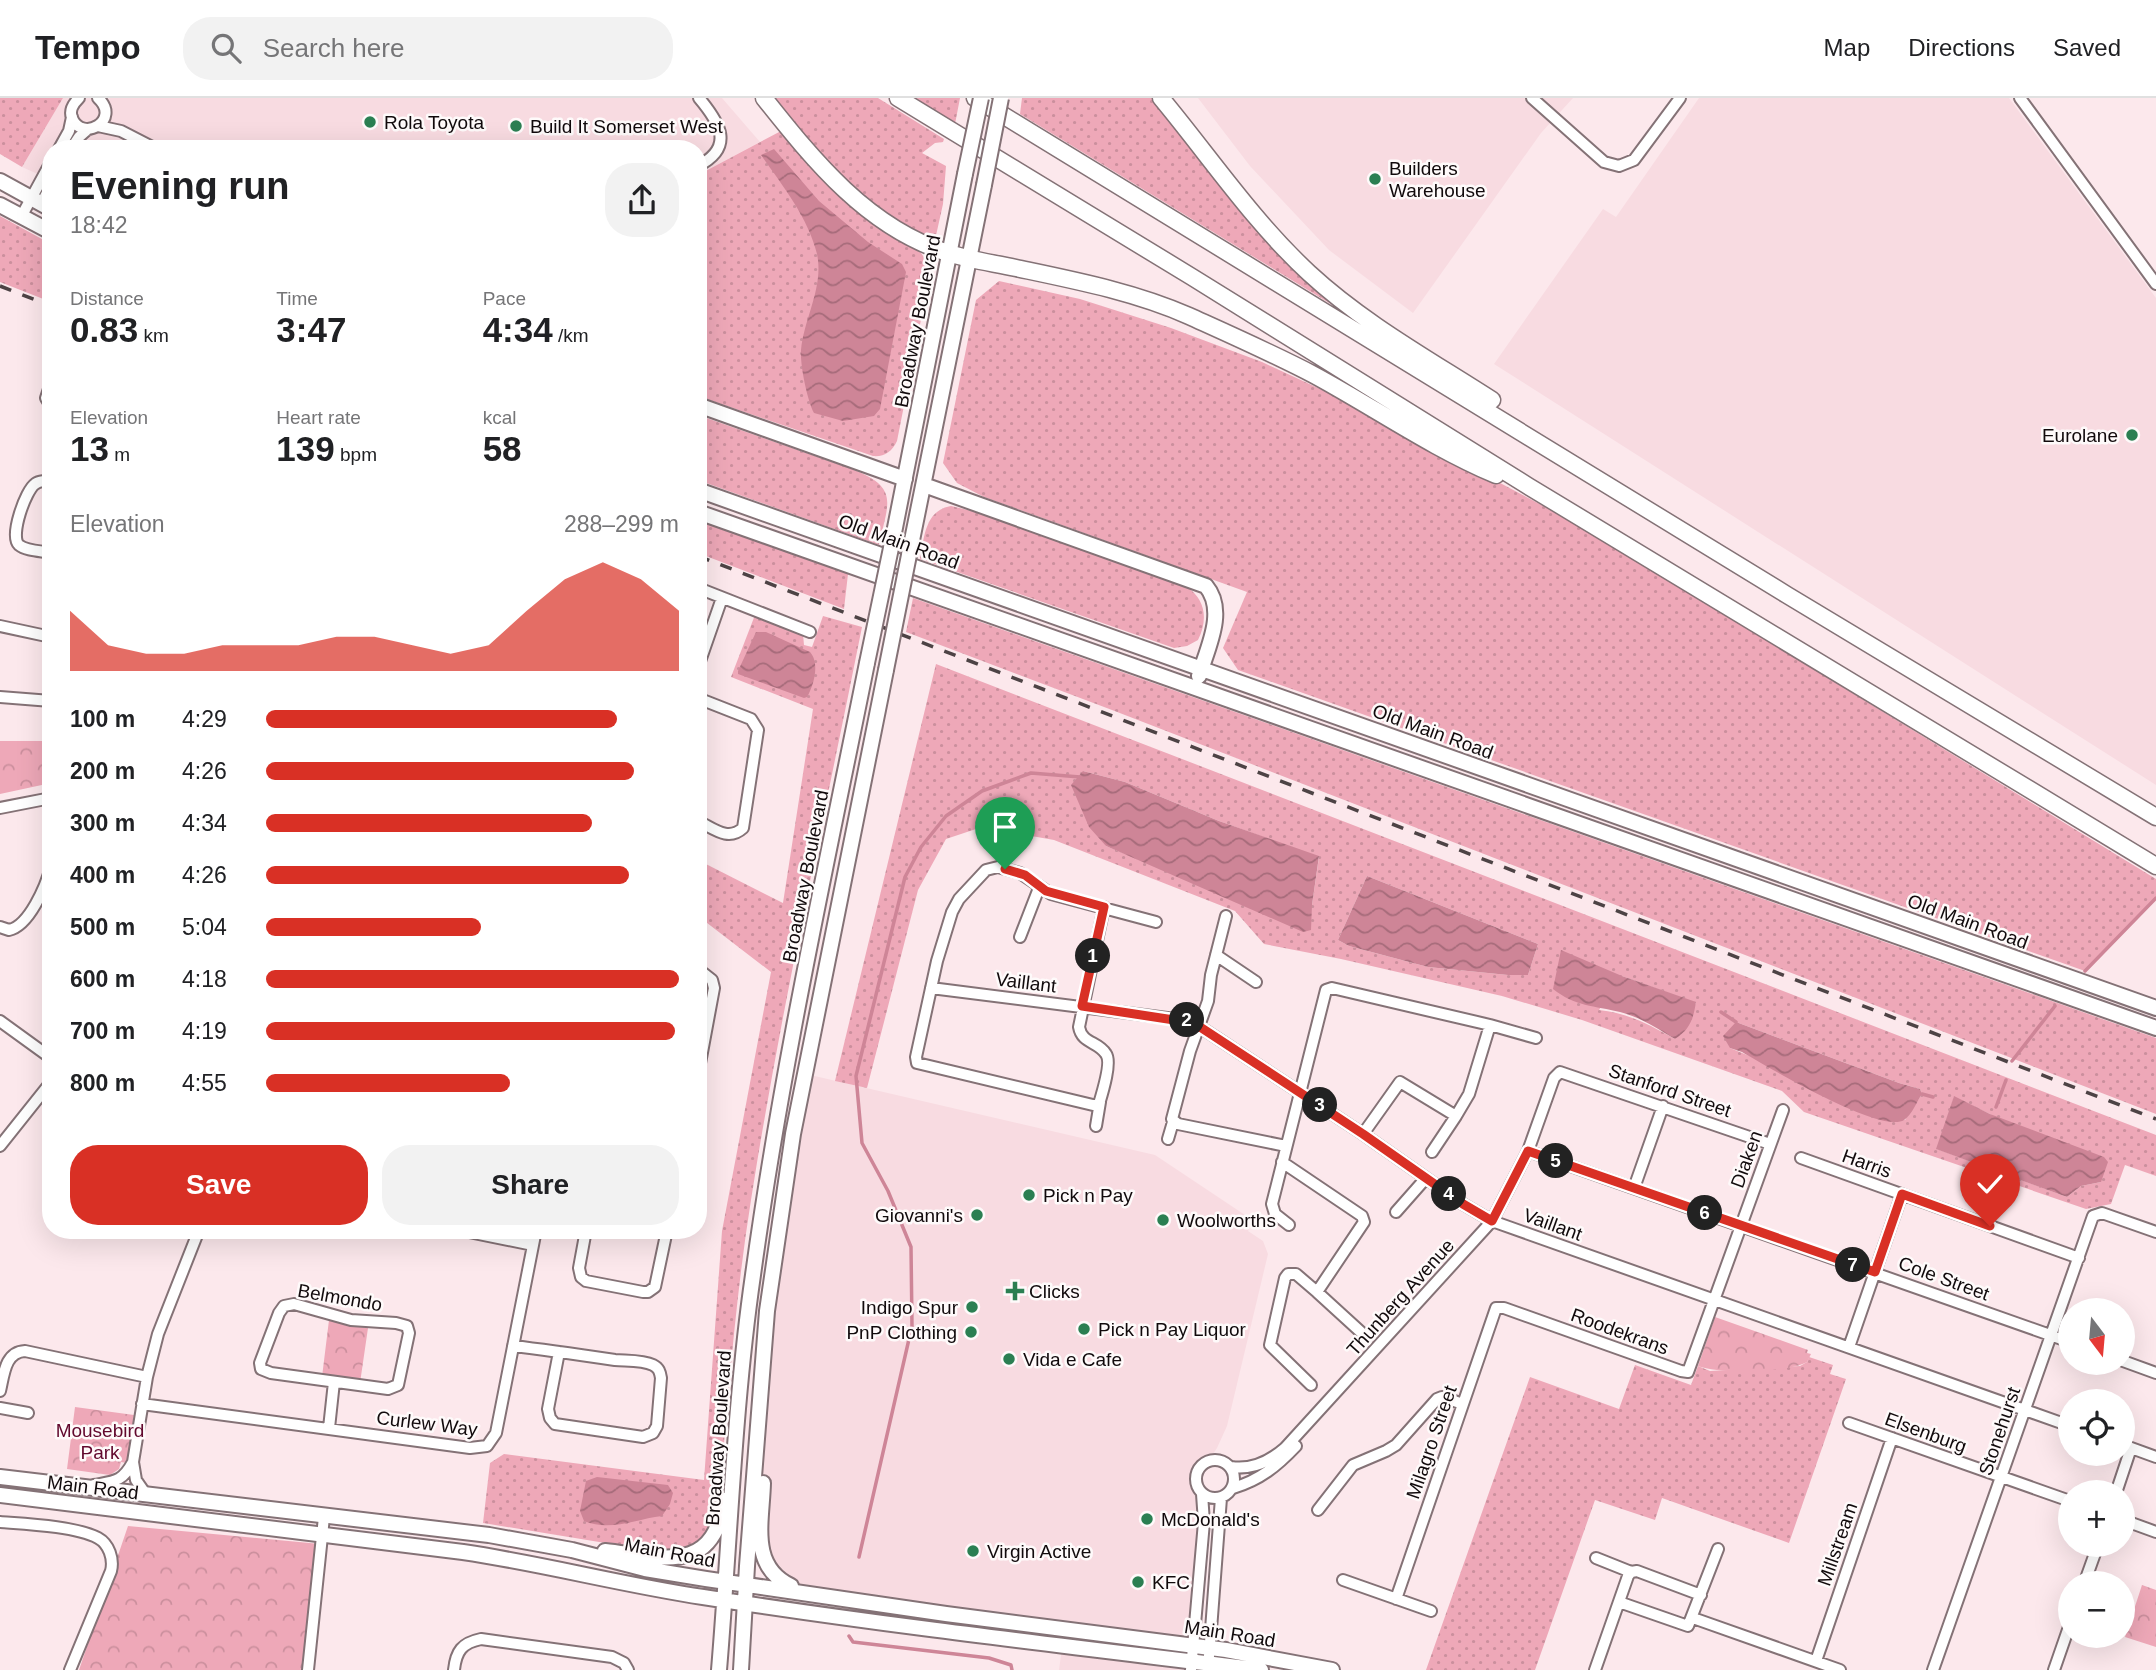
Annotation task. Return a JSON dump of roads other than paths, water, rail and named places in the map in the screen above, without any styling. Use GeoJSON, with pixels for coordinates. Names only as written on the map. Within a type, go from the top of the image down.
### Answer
{"type":"FeatureCollection","features":[{"type":"Feature","properties":{"kind":"highway"},"geometry":{"type":"LineString","coordinates":[[764,98],[825,172],[860,203],[910,236],[950,253],[1111,291],[1187,315],[1313,375],[1463,461],[1528,486]]}},
{"type":"Feature","properties":{"kind":"highway"},"geometry":{"type":"LineString","coordinates":[[898,98],[1528,486],[2156,866]]}},
{"type":"Feature","properties":{"kind":"highway"},"geometry":{"type":"LineString","coordinates":[[975,98],[1579,465],[1787,595],[2156,817]]}},
{"type":"Feature","properties":{"kind":"highway"},"geometry":{"type":"LineString","coordinates":[[1161,98],[1258,221],[1310,274],[1371,321],[1548,435],[1579,465]]}},
{"type":"Feature","properties":{"kind":"main road","name":"Broadway Boulevard"},"geometry":{"type":"LineString","coordinates":[[719,1670],[738,1405],[752,1278],[775,1122],[981,98]]}},
{"type":"Feature","properties":{"kind":"main road","name":"Broadway Boulevard"},"geometry":{"type":"LineString","coordinates":[[741,1670],[767,1311],[793,1134],[1001,98]]}},
{"type":"Feature","properties":{"kind":"main road"},"geometry":{"type":"LineString","coordinates":[[0,181],[41,204]]}},
{"type":"Feature","properties":{"kind":"main road"},"geometry":{"type":"LineString","coordinates":[[0,205],[42,228]]}},
{"type":"Feature","properties":{"kind":"main road"},"geometry":{"type":"LineString","coordinates":[[707,408],[905,479]]}},
{"type":"Feature","properties":{"kind":"main road"},"geometry":{"type":"LineString","coordinates":[[924,485],[1206,586],[1214,598],[1216,608],[1214,624],[1195,687]]}},
{"type":"Feature","properties":{"kind":"main road","name":"Old Main Road"},"geometry":{"type":"LineString","coordinates":[[707,493],[2156,1008]]}},
{"type":"Feature","properties":{"kind":"main road","name":"Old Main Road"},"geometry":{"type":"LineString","coordinates":[[707,515],[2156,1028]]}},
{"type":"Feature","properties":{"kind":"main road"},"geometry":{"type":"LineString","coordinates":[[761,1401],[762,1554],[776,1578],[803,1592]]}},
{"type":"Feature","properties":{"kind":"main road"},"geometry":{"type":"LineString","coordinates":[[572,1549],[674,1559],[703,1548],[718,1528],[721,1518],[738,1405]]}},
{"type":"Feature","properties":{"kind":"main road","name":"Main Road"},"geometry":{"type":"LineString","coordinates":[[0,1477],[489,1535],[572,1549],[645,1569],[726,1582],[1210,1648],[1332,1670]]}},
{"type":"Feature","properties":{"kind":"main road","name":"Main Road"},"geometry":{"type":"LineString","coordinates":[[0,1495],[533,1563],[654,1589],[745,1603],[1191,1666],[1261,1670]]}},
{"type":"Feature","properties":{"kind":"street"},"geometry":{"type":"LineString","coordinates":[[64,140],[69,131],[73,106],[79,98]]}},
{"type":"Feature","properties":{"kind":"street"},"geometry":{"type":"LineString","coordinates":[[699,98],[713,115],[721,137],[714,155],[707,160]]}},
{"type":"Feature","properties":{"kind":"street"},"geometry":{"type":"LineString","coordinates":[[1532,98],[1611,166],[1627,165],[1641,153],[1680,98]]}},
{"type":"Feature","properties":{"kind":"street"},"geometry":{"type":"LineString","coordinates":[[2020,98],[2156,284]]}},
{"type":"Feature","properties":{"kind":"street"},"geometry":{"type":"LineString","coordinates":[[77,140],[93,127],[103,103]]}},
{"type":"Feature","properties":{"kind":"street"},"geometry":{"type":"LineString","coordinates":[[103,103],[121,131]]}},
{"type":"Feature","properties":{"kind":"street"},"geometry":{"type":"LineString","coordinates":[[72,117],[77,125],[121,131],[138,140]]}},
{"type":"Feature","properties":{"kind":"street"},"geometry":{"type":"LineString","coordinates":[[21,217],[41,204]]}},
{"type":"Feature","properties":{"kind":"street"},"geometry":{"type":"LineString","coordinates":[[42,482],[31,487],[14,531],[16,540],[22,547],[42,551]]}},
{"type":"Feature","properties":{"kind":"street"},"geometry":{"type":"LineString","coordinates":[[707,592],[810,632]]}},
{"type":"Feature","properties":{"kind":"street"},"geometry":{"type":"LineString","coordinates":[[707,641],[722,598]]}},
{"type":"Feature","properties":{"kind":"street"},"geometry":{"type":"LineString","coordinates":[[0,626],[42,635]]}},
{"type":"Feature","properties":{"kind":"street"},"geometry":{"type":"LineString","coordinates":[[0,697],[42,701]]}},
{"type":"Feature","properties":{"kind":"street"},"geometry":{"type":"LineString","coordinates":[[707,704],[751,719],[758,730],[743,828],[734,834],[724,834],[707,826]]}},
{"type":"Feature","properties":{"kind":"street"},"geometry":{"type":"LineString","coordinates":[[0,808],[42,800]]}},
{"type":"Feature","properties":{"kind":"street"},"geometry":{"type":"LineString","coordinates":[[1100,1102],[1093,1105],[918,1064],[916,1057],[931,988],[952,912],[959,899],[986,870],[998,867],[1020,873],[1051,894],[1156,922]]}},
{"type":"Feature","properties":{"kind":"street"},"geometry":{"type":"LineString","coordinates":[[1020,937],[1039,888]]}},
{"type":"Feature","properties":{"kind":"street"},"geometry":{"type":"LineString","coordinates":[[0,927],[9,930],[23,924],[42,889]]}},
{"type":"Feature","properties":{"kind":"street"},"geometry":{"type":"LineString","coordinates":[[1096,1126],[1108,1058],[1105,1051],[1088,1042],[1080,1033],[1082,1006],[1104,907]]}},
{"type":"Feature","properties":{"kind":"street"},"geometry":{"type":"LineString","coordinates":[[1168,1139],[1184,1071],[1208,1001],[1226,916]]}},
{"type":"Feature","properties":{"kind":"street"},"geometry":{"type":"LineString","coordinates":[[1216,955],[1256,982]]}},
{"type":"Feature","properties":{"kind":"street"},"geometry":{"type":"LineString","coordinates":[[707,976],[712,980],[714,988],[707,1026]]}},
{"type":"Feature","properties":{"kind":"street","name":"Vaillant"},"geometry":{"type":"LineString","coordinates":[[931,988],[1187,1020],[1301,1092],[1492,1221],[2058,1422]]}},
{"type":"Feature","properties":{"kind":"street"},"geometry":{"type":"LineString","coordinates":[[1289,1225],[1275,1214],[1272,1204],[1324,992],[1328,988],[1536,1038]]}},
{"type":"Feature","properties":{"kind":"street"},"geometry":{"type":"LineString","coordinates":[[0,1021],[42,1051]]}},
{"type":"Feature","properties":{"kind":"street"},"geometry":{"type":"LineString","coordinates":[[1432,1152],[1469,1094],[1490,1025]]}},
{"type":"Feature","properties":{"kind":"street","name":"Stanford Street"},"geometry":{"type":"LineString","coordinates":[[1558,1073],[1566,1072],[1770,1144]]}},
{"type":"Feature","properties":{"kind":"street","name":"Thunberg Avenue"},"geometry":{"type":"LineString","coordinates":[[1231,1467],[1251,1467],[1275,1456],[1302,1430],[1320,1421],[1338,1392],[1492,1221],[1528,1151],[1558,1073]]}},
{"type":"Feature","properties":{"kind":"street"},"geometry":{"type":"LineString","coordinates":[[1363,1134],[1400,1082],[1456,1116]]}},
{"type":"Feature","properties":{"kind":"street"},"geometry":{"type":"LineString","coordinates":[[0,1146],[42,1093]]}},
{"type":"Feature","properties":{"kind":"street"},"geometry":{"type":"LineString","coordinates":[[1634,1188],[1663,1107]]}},
{"type":"Feature","properties":{"kind":"street","name":"Diaken"},"geometry":{"type":"LineString","coordinates":[[1714,1300],[1783,1110]]}},
{"type":"Feature","properties":{"kind":"street"},"geometry":{"type":"LineString","coordinates":[[1173,1122],[1286,1146]]}},
{"type":"Feature","properties":{"kind":"street","name":"Cole Street"},"geometry":{"type":"LineString","coordinates":[[1528,1151],[2058,1338]]}},
{"type":"Feature","properties":{"kind":"street","name":"Harris"},"geometry":{"type":"LineString","coordinates":[[1801,1158],[2079,1258]]}},
{"type":"Feature","properties":{"kind":"street"},"geometry":{"type":"LineString","coordinates":[[1282,1162],[1364,1219],[1362,1228],[1317,1292]]}},
{"type":"Feature","properties":{"kind":"street"},"geometry":{"type":"LineString","coordinates":[[1396,1212],[1426,1178]]}},
{"type":"Feature","properties":{"kind":"street"},"geometry":{"type":"LineString","coordinates":[[1849,1347],[1902,1194]]}},
{"type":"Feature","properties":{"kind":"street","name":"Stonehurst"},"geometry":{"type":"LineString","coordinates":[[1933,1670],[2093,1216],[2098,1213],[2106,1214],[2156,1232]]}},
{"type":"Feature","properties":{"kind":"street"},"geometry":{"type":"LineString","coordinates":[[145,1493],[136,1480],[134,1462],[147,1377],[158,1334],[195,1239]]}},
{"type":"Feature","properties":{"kind":"street"},"geometry":{"type":"LineString","coordinates":[[503,1239],[533,1245]]}},
{"type":"Feature","properties":{"kind":"street","name":"Curlew Way"},"geometry":{"type":"LineString","coordinates":[[142,1404],[470,1448],[487,1446],[496,1433],[534,1239]]}},
{"type":"Feature","properties":{"kind":"street"},"geometry":{"type":"LineString","coordinates":[[584,1239],[579,1268],[581,1277],[589,1282],[643,1293],[655,1287],[665,1239]]}},
{"type":"Feature","properties":{"kind":"street"},"geometry":{"type":"LineString","coordinates":[[1311,1385],[1273,1350],[1269,1342],[1286,1276],[1292,1273],[1296,1275],[1363,1334]]}},
{"type":"Feature","properties":{"kind":"street","name":"Roodekrans"},"geometry":{"type":"LineString","coordinates":[[1508,1309],[1686,1372],[1690,1370],[1714,1300]]}},
{"type":"Feature","properties":{"kind":"street","name":"Belmondo"},"geometry":{"type":"LineString","coordinates":[[299,1304],[351,1320],[407,1326],[409,1333],[400,1382],[396,1387],[388,1389],[334,1382],[271,1373],[261,1369],[260,1363],[284,1306],[299,1304]]}},
{"type":"Feature","properties":{"kind":"street","name":"Milagro Street"},"geometry":{"type":"LineString","coordinates":[[1396,1599],[1495,1310],[1500,1307],[1508,1309]]}},
{"type":"Feature","properties":{"kind":"street"},"geometry":{"type":"LineString","coordinates":[[513,1346],[559,1352],[648,1364],[657,1368],[661,1378],[655,1431],[643,1437],[555,1424],[548,1409],[559,1352]]}},
{"type":"Feature","properties":{"kind":"street"},"geometry":{"type":"LineString","coordinates":[[0,1391],[9,1359],[18,1351],[147,1377]]}},
{"type":"Feature","properties":{"kind":"street"},"geometry":{"type":"LineString","coordinates":[[2135,1365],[2156,1373]]}},
{"type":"Feature","properties":{"kind":"street"},"geometry":{"type":"LineString","coordinates":[[329,1428],[334,1382]]}},
{"type":"Feature","properties":{"kind":"street"},"geometry":{"type":"LineString","coordinates":[[1318,1510],[1353,1465],[1396,1445],[1437,1399],[1442,1397],[1463,1404]]}},
{"type":"Feature","properties":{"kind":"street"},"geometry":{"type":"LineString","coordinates":[[0,1408],[28,1413]]}},
{"type":"Feature","properties":{"kind":"street","name":"Elsenburg"},"geometry":{"type":"LineString","coordinates":[[1849,1423],[2058,1497]]}},
{"type":"Feature","properties":{"kind":"street","name":"Thunberg Avenue"},"geometry":{"type":"LineString","coordinates":[[1233,1488],[1250,1483],[1269,1472],[1302,1430]]}},
{"type":"Feature","properties":{"kind":"street","name":"Millstream"},"geometry":{"type":"LineString","coordinates":[[1816,1661],[1892,1438]]}},
{"type":"Feature","properties":{"kind":"street"},"geometry":{"type":"LineString","coordinates":[[2135,1449],[2156,1457]]}},
{"type":"Feature","properties":{"kind":"street"},"geometry":{"type":"LineString","coordinates":[[1191,1666],[1204,1522],[1202,1494],[1196,1478],[1204,1463],[1223,1461],[1231,1467],[1235,1477],[1233,1488],[1221,1498],[1202,1494]]}},
{"type":"Feature","properties":{"kind":"street"},"geometry":{"type":"LineString","coordinates":[[86,1487],[121,1479],[134,1462]]}},
{"type":"Feature","properties":{"kind":"street"},"geometry":{"type":"LineString","coordinates":[[1208,1667],[1221,1498]]}},
{"type":"Feature","properties":{"kind":"street"},"geometry":{"type":"LineString","coordinates":[[308,1670],[324,1517]]}},
{"type":"Feature","properties":{"kind":"street"},"geometry":{"type":"LineString","coordinates":[[0,1522],[37,1525],[90,1535],[104,1543],[109,1551],[113,1564],[111,1571],[70,1670]]}},
{"type":"Feature","properties":{"kind":"street"},"geometry":{"type":"LineString","coordinates":[[2135,1524],[2156,1532]]}},
{"type":"Feature","properties":{"kind":"street"},"geometry":{"type":"LineString","coordinates":[[1619,1602],[1684,1626],[1690,1625],[1718,1549]]}},
{"type":"Feature","properties":{"kind":"street"},"geometry":{"type":"LineString","coordinates":[[1595,1558],[1701,1595]]}},
{"type":"Feature","properties":{"kind":"street"},"geometry":{"type":"LineString","coordinates":[[1595,1670],[1632,1572]]}},
{"type":"Feature","properties":{"kind":"street"},"geometry":{"type":"LineString","coordinates":[[1343,1580],[1431,1611]]}},
{"type":"Feature","properties":{"kind":"street"},"geometry":{"type":"LineString","coordinates":[[1693,1618],[1840,1670]]}},
{"type":"Feature","properties":{"kind":"street"},"geometry":{"type":"LineString","coordinates":[[454,1670],[459,1649],[481,1639],[612,1657],[626,1667]]}},
{"type":"Feature","properties":{"kind":"street"},"geometry":{"type":"LineString","coordinates":[[2054,1670],[2062,1648]]}},
{"type":"Feature","properties":{"kind":"water"},"geometry":{"type":"Polygon","coordinates":[[[774,149],[819,201],[868,242],[902,264],[906,272],[880,409],[874,416],[843,421],[814,413],[811,407],[801,350],[818,278],[817,254],[801,214],[761,155],[774,149]]]}},
{"type":"Feature","properties":{"kind":"water"},"geometry":{"type":"Polygon","coordinates":[[[756,632],[766,632],[810,652],[815,668],[814,680],[807,697],[738,674],[756,632]]]}},
{"type":"Feature","properties":{"kind":"water"},"geometry":{"type":"Polygon","coordinates":[[[1083,771],[1125,782],[1219,821],[1319,856],[1311,930],[1303,932],[1106,846],[1089,827],[1071,785],[1083,771]]]}},
{"type":"Feature","properties":{"kind":"water"},"geometry":{"type":"Polygon","coordinates":[[[1367,876],[1538,944],[1528,975],[1428,967],[1349,946],[1338,940],[1367,876]]]}},
{"type":"Feature","properties":{"kind":"water"},"geometry":{"type":"Polygon","coordinates":[[[1561,950],[1622,976],[1696,1002],[1690,1024],[1675,1039],[1635,1017],[1593,1007],[1561,995],[1553,989],[1561,950]]]}},
{"type":"Feature","properties":{"kind":"water"},"geometry":{"type":"Polygon","coordinates":[[[1736,1022],[1920,1089],[1922,1094],[1904,1120],[1892,1122],[1849,1109],[1730,1048],[1723,1036],[1736,1022]]]}},
{"type":"Feature","properties":{"kind":"water"},"geometry":{"type":"Polygon","coordinates":[[[1954,1096],[1990,1114],[2104,1157],[2108,1162],[2101,1182],[2081,1186],[2067,1197],[1936,1149],[1954,1096]]]}},
{"type":"Feature","properties":{"kind":"water"},"geometry":{"type":"Polygon","coordinates":[[[597,1477],[668,1485],[673,1493],[670,1504],[662,1516],[623,1524],[604,1525],[584,1521],[580,1511],[586,1481],[597,1477]]]}},
{"type":"Feature","properties":{"kind":"waterway"},"geometry":{"type":"LineString","coordinates":[[859,1557],[912,1326],[911,1247],[888,1191],[862,1143],[856,1076],[905,877],[921,847],[946,816],[982,791],[1031,773],[1080,777]]}},
{"type":"Feature","properties":{"kind":"waterway"},"geometry":{"type":"LineString","coordinates":[[2085,971],[2156,898]]}},
{"type":"Feature","properties":{"kind":"waterway"},"geometry":{"type":"LineString","coordinates":[[2012,1061],[2055,1006]]}},
{"type":"Feature","properties":{"kind":"waterway"},"geometry":{"type":"LineString","coordinates":[[1721,1012],[1736,1022]]}},
{"type":"Feature","properties":{"kind":"waterway"},"geometry":{"type":"LineString","coordinates":[[1996,1107],[2006,1080]]}},
{"type":"Feature","properties":{"kind":"waterway"},"geometry":{"type":"LineString","coordinates":[[1922,1094],[1933,1097]]}},
{"type":"Feature","properties":{"kind":"waterway"},"geometry":{"type":"LineString","coordinates":[[849,1636],[853,1642],[989,1658],[1011,1665],[1012,1670]]}},
{"type":"Feature","properties":{"kind":"railway"},"geometry":{"type":"LineString","coordinates":[[0,286],[42,302]]}},
{"type":"Feature","properties":{"kind":"railway"},"geometry":{"type":"LineString","coordinates":[[707,559],[2156,1119]]}},
{"type":"Feature","properties":{"kind":"place","name":"Rola Toyota"},"geometry":{"type":"Point","coordinates":[370,122]}},
{"type":"Feature","properties":{"kind":"place","name":"Build It Somerset West"},"geometry":{"type":"Point","coordinates":[516,126]}},
{"type":"Feature","properties":{"kind":"place","name":"Builders Warehouse"},"geometry":{"type":"Point","coordinates":[1375,179]}},
{"type":"Feature","properties":{"kind":"place","name":"Eurolane"},"geometry":{"type":"Point","coordinates":[2132,435]}},
{"type":"Feature","properties":{"kind":"place","name":"Pick n Pay"},"geometry":{"type":"Point","coordinates":[1029,1195]}},
{"type":"Feature","properties":{"kind":"place","name":"Giovanni's"},"geometry":{"type":"Point","coordinates":[977,1215]}},
{"type":"Feature","properties":{"kind":"place","name":"Woolworths"},"geometry":{"type":"Point","coordinates":[1163,1220]}},
{"type":"Feature","properties":{"kind":"place","name":"Clicks"},"geometry":{"type":"Point","coordinates":[1015,1291]}},
{"type":"Feature","properties":{"kind":"place","name":"Indigo Spur"},"geometry":{"type":"Point","coordinates":[972,1307]}},
{"type":"Feature","properties":{"kind":"place","name":"Pick n Pay Liquor"},"geometry":{"type":"Point","coordinates":[1084,1329]}},
{"type":"Feature","properties":{"kind":"place","name":"PnP Clothing"},"geometry":{"type":"Point","coordinates":[971,1332]}},
{"type":"Feature","properties":{"kind":"place","name":"Vida e Cafe"},"geometry":{"type":"Point","coordinates":[1009,1359]}},
{"type":"Feature","properties":{"kind":"place","name":"McDonald's"},"geometry":{"type":"Point","coordinates":[1147,1519]}},
{"type":"Feature","properties":{"kind":"place","name":"Virgin Active"},"geometry":{"type":"Point","coordinates":[973,1551]}},
{"type":"Feature","properties":{"kind":"place","name":"KFC"},"geometry":{"type":"Point","coordinates":[1138,1582]}},
{"type":"Feature","properties":{"kind":"park label","name":"Mousebird Park"},"geometry":{"type":"Point","coordinates":[100,1441]}}]}
